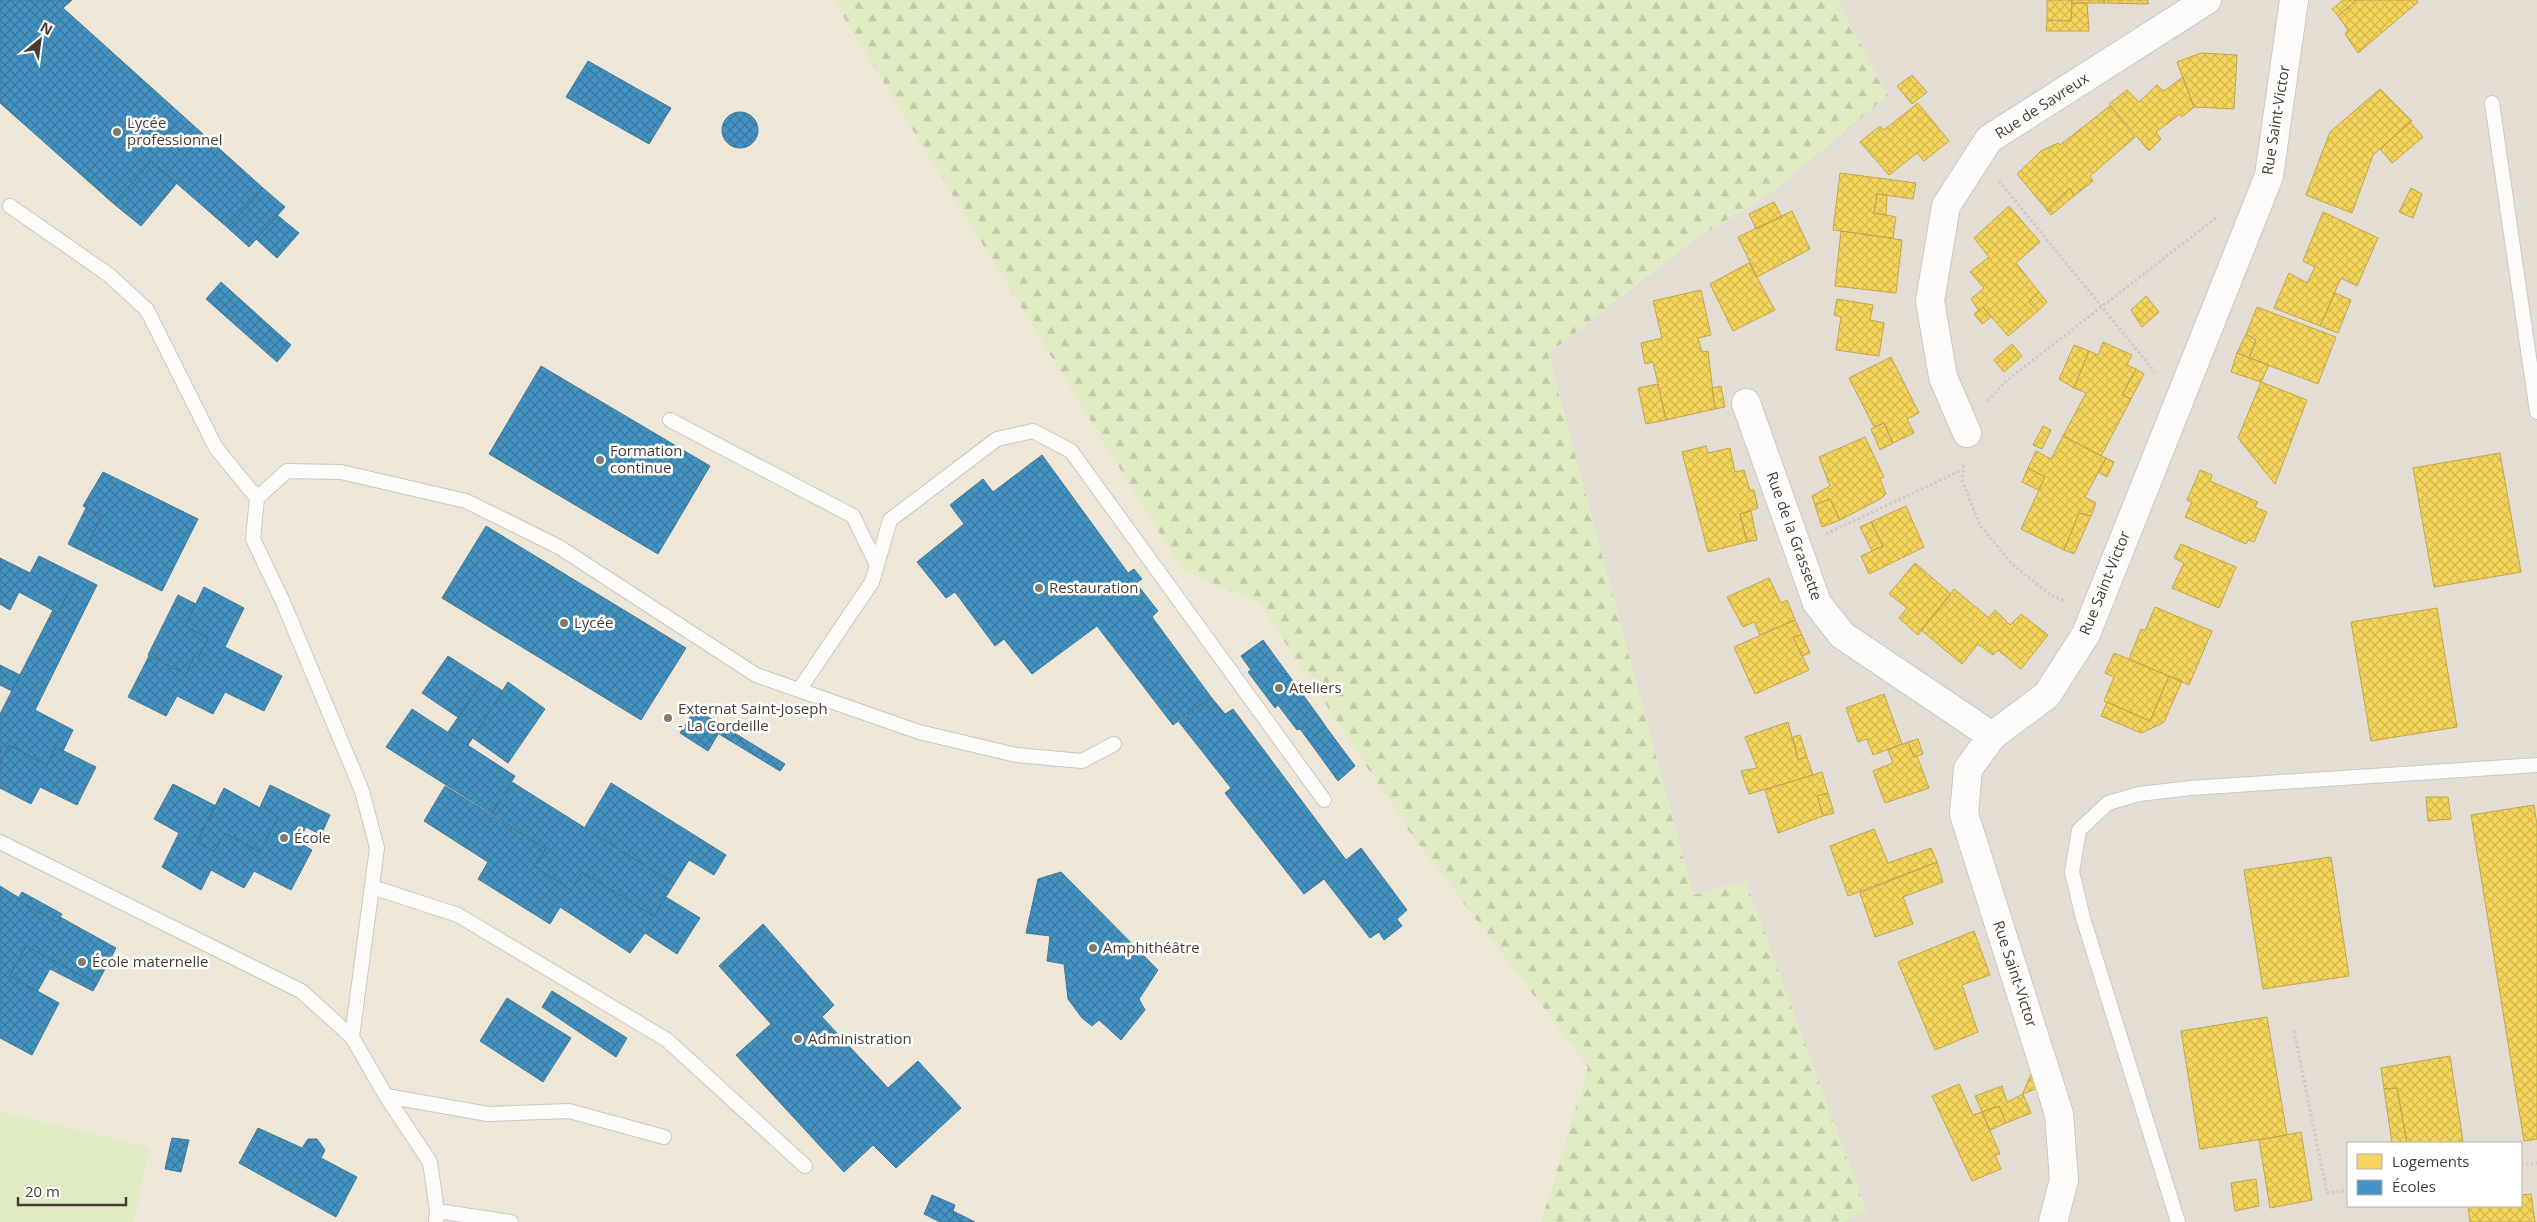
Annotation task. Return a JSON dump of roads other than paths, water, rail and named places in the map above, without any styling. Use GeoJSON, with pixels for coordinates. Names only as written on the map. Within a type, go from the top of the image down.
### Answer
{"type":"FeatureCollection","features":[{"type":"Feature","properties":{"kind":"street","name":"Rue de Savreux"},"geometry":{"type":"LineString","coordinates":[[1967,433],[1943,377],[1930,301],[1946,206],[1989,140],[2207,0]]}},
{"type":"Feature","properties":{"kind":"street","name":"Rue Saint-Victor"},"geometry":{"type":"LineString","coordinates":[[2053,1222],[2064,1180],[2059,1114],[1964,814],[1968,768],[1992,736],[2048,695],[2086,634],[2268,176],[2294,0]]}},
{"type":"Feature","properties":{"kind":"street","name":"Rue de la Grassette"},"geometry":{"type":"LineString","coordinates":[[1746,403],[1817,603],[1842,635],[1992,736]]}},
{"type":"Feature","properties":{"kind":"lane"},"geometry":{"type":"LineString","coordinates":[[2492,103],[2537,412]]}},
{"type":"Feature","properties":{"kind":"lane"},"geometry":{"type":"LineString","coordinates":[[10,206],[110,275],[147,310],[216,448],[257,498]]}},
{"type":"Feature","properties":{"kind":"lane"},"geometry":{"type":"LineString","coordinates":[[670,420],[853,516],[877,565]]}},
{"type":"Feature","properties":{"kind":"lane"},"geometry":{"type":"LineString","coordinates":[[799,690],[872,582],[890,520],[996,439],[1033,432],[1070,451],[1324,800]]}},
{"type":"Feature","properties":{"kind":"lane"},"geometry":{"type":"LineString","coordinates":[[352,1037],[377,848],[362,791],[283,602],[253,539],[257,498],[286,471],[341,472],[466,501],[559,547],[756,675],[919,732],[1016,755],[1082,761],[1114,744]]}},
{"type":"Feature","properties":{"kind":"lane"},"geometry":{"type":"LineString","coordinates":[[2178,1222],[2083,918],[2072,872],[2079,830],[2108,802],[2139,794],[2190,788],[2537,765]]}},
{"type":"Feature","properties":{"kind":"lane"},"geometry":{"type":"LineString","coordinates":[[0,842],[302,991],[352,1037],[386,1096],[430,1162],[437,1217],[510,1222]]}},
{"type":"Feature","properties":{"kind":"lane"},"geometry":{"type":"LineString","coordinates":[[372,887],[458,915],[667,1040],[805,1166]]}},
{"type":"Feature","properties":{"kind":"lane"},"geometry":{"type":"LineString","coordinates":[[386,1096],[488,1114],[569,1111],[664,1137]]}},
{"type":"Feature","properties":{"kind":"place","name":"Lycée professionnel"},"geometry":{"type":"Point","coordinates":[117,132]}},
{"type":"Feature","properties":{"kind":"place","name":"Formation continue"},"geometry":{"type":"Point","coordinates":[600,460]}},
{"type":"Feature","properties":{"kind":"place","name":"Restauration"},"geometry":{"type":"Point","coordinates":[1039,588]}},
{"type":"Feature","properties":{"kind":"place","name":"Lycée"},"geometry":{"type":"Point","coordinates":[564,623]}},
{"type":"Feature","properties":{"kind":"place","name":"Ateliers"},"geometry":{"type":"Point","coordinates":[1279,688]}},
{"type":"Feature","properties":{"kind":"place","name":"Externat Saint-Joseph - La Cordeille"},"geometry":{"type":"Point","coordinates":[668,718]}},
{"type":"Feature","properties":{"kind":"place","name":"École"},"geometry":{"type":"Point","coordinates":[284,838]}},
{"type":"Feature","properties":{"kind":"place","name":"Amphithéâtre"},"geometry":{"type":"Point","coordinates":[1093,948]}},
{"type":"Feature","properties":{"kind":"place","name":"École maternelle"},"geometry":{"type":"Point","coordinates":[82,962]}},
{"type":"Feature","properties":{"kind":"place","name":"Administration"},"geometry":{"type":"Point","coordinates":[798,1039]}}]}
